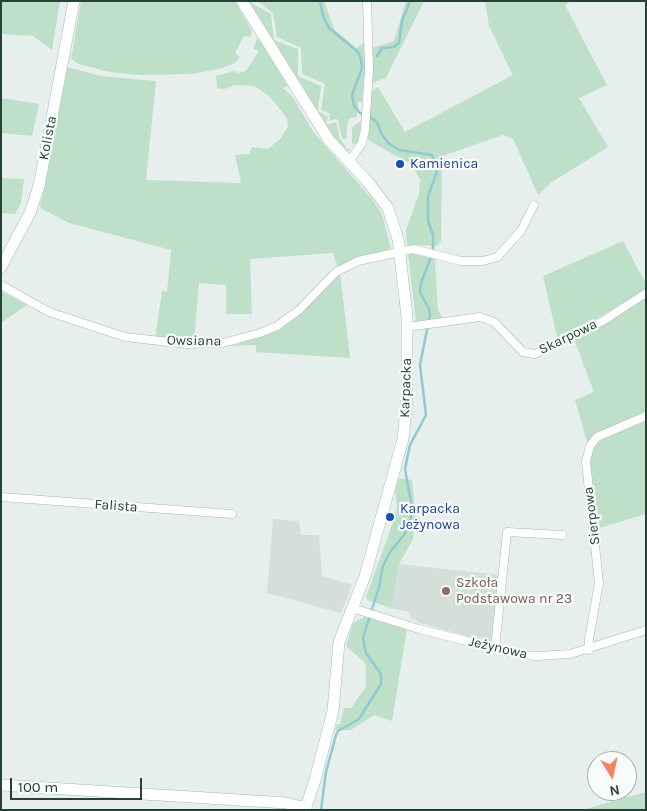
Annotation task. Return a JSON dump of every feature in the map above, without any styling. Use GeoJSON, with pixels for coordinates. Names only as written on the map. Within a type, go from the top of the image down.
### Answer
{"type":"FeatureCollection","features":[{"type":"Feature","properties":{"kind":"street","name":"Kolista"},"geometry":{"type":"LineString","coordinates":[[1,267],[30,213],[39,186],[74,1]]}},
{"type":"Feature","properties":{"kind":"street","name":"Karpacka"},"geometry":{"type":"LineString","coordinates":[[242,1],[321,128],[388,208],[395,226],[400,250],[407,328],[407,398],[403,439],[365,576],[338,647],[331,719],[305,809]]}},
{"type":"Feature","properties":{"kind":"street"},"geometry":{"type":"LineString","coordinates":[[349,162],[362,144],[365,122],[369,70],[367,1]]}},
{"type":"Feature","properties":{"kind":"street"},"geometry":{"type":"LineString","coordinates":[[400,250],[412,249],[451,260],[475,261],[497,257],[522,231],[534,205]]}},
{"type":"Feature","properties":{"kind":"street","name":"Owsiana"},"geometry":{"type":"LineString","coordinates":[[1,285],[43,309],[108,332],[188,344],[223,343],[260,334],[283,322],[299,310],[336,272],[346,266],[400,250]]}},
{"type":"Feature","properties":{"kind":"street","name":"Skarpowa"},"geometry":{"type":"LineString","coordinates":[[407,328],[471,317],[488,318],[501,328],[518,348],[529,354],[535,354],[603,321],[646,293]]}},
{"type":"Feature","properties":{"kind":"street","name":"Sierpowa"},"geometry":{"type":"LineString","coordinates":[[589,650],[589,639],[599,583],[586,462],[590,446],[597,437],[646,416]]}},
{"type":"Feature","properties":{"kind":"street","name":"Falista"},"geometry":{"type":"LineString","coordinates":[[1,497],[232,514]]}},
{"type":"Feature","properties":{"kind":"street"},"geometry":{"type":"LineString","coordinates":[[495,648],[507,532],[562,535]]}},
{"type":"Feature","properties":{"kind":"street","name":"Jeżynowa"},"geometry":{"type":"LineString","coordinates":[[352,608],[495,648],[538,656],[570,654],[589,650],[646,630]]}},
{"type":"Feature","properties":{"kind":"street"},"geometry":{"type":"LineString","coordinates":[[1,785],[286,804],[305,809]]}},
{"type":"Feature","properties":{"kind":"shaded area"},"geometry":{"type":"Polygon","coordinates":[[[273,519],[299,521],[301,535],[319,535],[322,576],[352,585],[341,613],[267,593],[273,519]]]}},
{"type":"Feature","properties":{"kind":"shaded area","name":"Szkoła Podstawowa nr 23"},"geometry":{"type":"Polygon","coordinates":[[[399,564],[500,575],[494,638],[491,643],[417,622],[417,620],[410,618],[409,612],[391,608],[399,564]]]}},
{"type":"Feature","properties":{"kind":"green space"},"geometry":{"type":"Polygon","coordinates":[[[1,1],[60,1],[52,50],[33,36],[1,34],[1,1]]]}},
{"type":"Feature","properties":{"kind":"green space"},"geometry":{"type":"Polygon","coordinates":[[[81,1],[235,1],[252,31],[250,37],[244,36],[235,53],[240,57],[235,63],[219,69],[192,74],[137,75],[109,72],[79,64],[71,59],[81,1]]]}},
{"type":"Feature","properties":{"kind":"green space"},"geometry":{"type":"Polygon","coordinates":[[[248,1],[271,14],[274,40],[298,49],[298,76],[321,86],[318,111],[328,117],[326,125],[336,122],[340,139],[346,149],[353,149],[346,151],[332,136],[248,1]]]}},
{"type":"Feature","properties":{"kind":"green space"},"geometry":{"type":"Polygon","coordinates":[[[257,1],[324,1],[334,29],[356,48],[367,41],[362,102],[358,102],[357,117],[350,118],[348,121],[346,139],[342,139],[338,120],[329,121],[330,114],[321,110],[325,84],[302,74],[301,48],[277,37],[273,13],[257,1]]]}},
{"type":"Feature","properties":{"kind":"green space"},"geometry":{"type":"Polygon","coordinates":[[[406,1],[424,1],[386,78],[372,83],[372,48],[394,41],[406,1]]]}},
{"type":"Feature","properties":{"kind":"green space"},"geometry":{"type":"Polygon","coordinates":[[[485,1],[572,1],[565,5],[607,85],[579,98],[608,147],[552,182],[538,195],[513,139],[503,135],[442,156],[441,241],[437,246],[407,245],[406,230],[419,194],[420,180],[409,163],[368,140],[371,92],[378,87],[405,132],[513,75],[489,26],[485,1]]]}},
{"type":"Feature","properties":{"kind":"green space"},"geometry":{"type":"Polygon","coordinates":[[[257,39],[259,39],[288,86],[283,88],[292,96],[314,133],[372,199],[382,214],[391,249],[358,258],[338,268],[333,253],[250,259],[252,314],[226,314],[226,285],[199,283],[194,342],[155,338],[162,291],[167,292],[171,250],[69,223],[40,208],[67,67],[101,76],[156,81],[146,180],[241,183],[235,155],[249,154],[252,147],[268,149],[280,139],[288,127],[287,119],[280,109],[269,96],[254,86],[234,85],[225,89],[217,88],[216,76],[234,71],[237,73],[246,71],[259,51],[253,49],[257,39]]]}},
{"type":"Feature","properties":{"kind":"green space"},"geometry":{"type":"Polygon","coordinates":[[[1,98],[39,104],[32,136],[1,133],[1,98]]]}},
{"type":"Feature","properties":{"kind":"green space"},"geometry":{"type":"Polygon","coordinates":[[[361,121],[360,136],[356,145],[352,143],[352,127],[361,121]]]}},
{"type":"Feature","properties":{"kind":"green space"},"geometry":{"type":"Polygon","coordinates":[[[1,178],[24,179],[21,203],[15,214],[1,213],[1,178]]]}},
{"type":"Feature","properties":{"kind":"green space"},"geometry":{"type":"Polygon","coordinates":[[[623,241],[646,284],[646,289],[599,317],[557,337],[543,276],[623,241]]]}},
{"type":"Feature","properties":{"kind":"green space"},"geometry":{"type":"Polygon","coordinates":[[[408,253],[438,258],[435,261],[438,310],[443,318],[416,322],[408,253]]]}},
{"type":"Feature","properties":{"kind":"green space"},"geometry":{"type":"Polygon","coordinates":[[[340,272],[350,358],[256,352],[256,345],[231,346],[264,335],[340,272]]]}},
{"type":"Feature","properties":{"kind":"green space"},"geometry":{"type":"Polygon","coordinates":[[[1,291],[27,305],[1,323],[1,291]]]}},
{"type":"Feature","properties":{"kind":"green space"},"geometry":{"type":"Polygon","coordinates":[[[646,298],[646,413],[596,435],[588,445],[575,400],[594,392],[574,339],[610,321],[646,298]]]}},
{"type":"Feature","properties":{"kind":"green space"},"geometry":{"type":"Polygon","coordinates":[[[646,419],[646,514],[596,529],[588,462],[591,448],[599,439],[646,419]]]}},
{"type":"Feature","properties":{"kind":"green space"},"geometry":{"type":"Polygon","coordinates":[[[399,478],[412,480],[416,519],[413,539],[399,564],[391,608],[367,600],[366,597],[397,508],[395,491],[399,478]]]}},
{"type":"Feature","properties":{"kind":"green space"},"geometry":{"type":"Polygon","coordinates":[[[364,617],[407,629],[392,721],[374,715],[351,730],[335,730],[337,724],[340,724],[344,708],[351,708],[366,687],[366,664],[346,646],[353,623],[364,617]]]}},
{"type":"Feature","properties":{"kind":"green space"},"geometry":{"type":"Polygon","coordinates":[[[646,792],[646,810],[583,810],[613,801],[637,801],[637,794],[646,792]]]}},
{"type":"Feature","properties":{"kind":"waterway"},"geometry":{"type":"LineString","coordinates":[[320,1],[323,16],[329,28],[358,52],[361,60],[362,68],[352,95],[354,106],[360,113],[369,116],[377,122],[381,133],[388,143],[399,150],[432,155],[437,172],[428,196],[428,221],[433,235],[433,252],[421,283],[420,292],[430,315],[420,365],[426,415],[410,445],[405,469],[412,508],[411,518],[404,535],[390,552],[383,566],[379,587],[363,638],[366,653],[381,674],[381,684],[359,719],[338,731],[336,735],[326,772],[321,810]]}},
{"type":"Feature","properties":{"kind":"waterway"},"geometry":{"type":"LineString","coordinates":[[377,56],[382,48],[394,47],[399,43],[402,21],[410,1]]}},
{"type":"Feature","properties":{"kind":"place","name":"Kamienica"},"geometry":{"type":"Point","coordinates":[400,164]}},
{"type":"Feature","properties":{"kind":"place","name":"Karpacka Jeżynowa"},"geometry":{"type":"Point","coordinates":[390,517]}},
{"type":"Feature","properties":{"kind":"place","name":"Szkoła Podstawowa nr 23"},"geometry":{"type":"Point","coordinates":[446,591]}}]}
